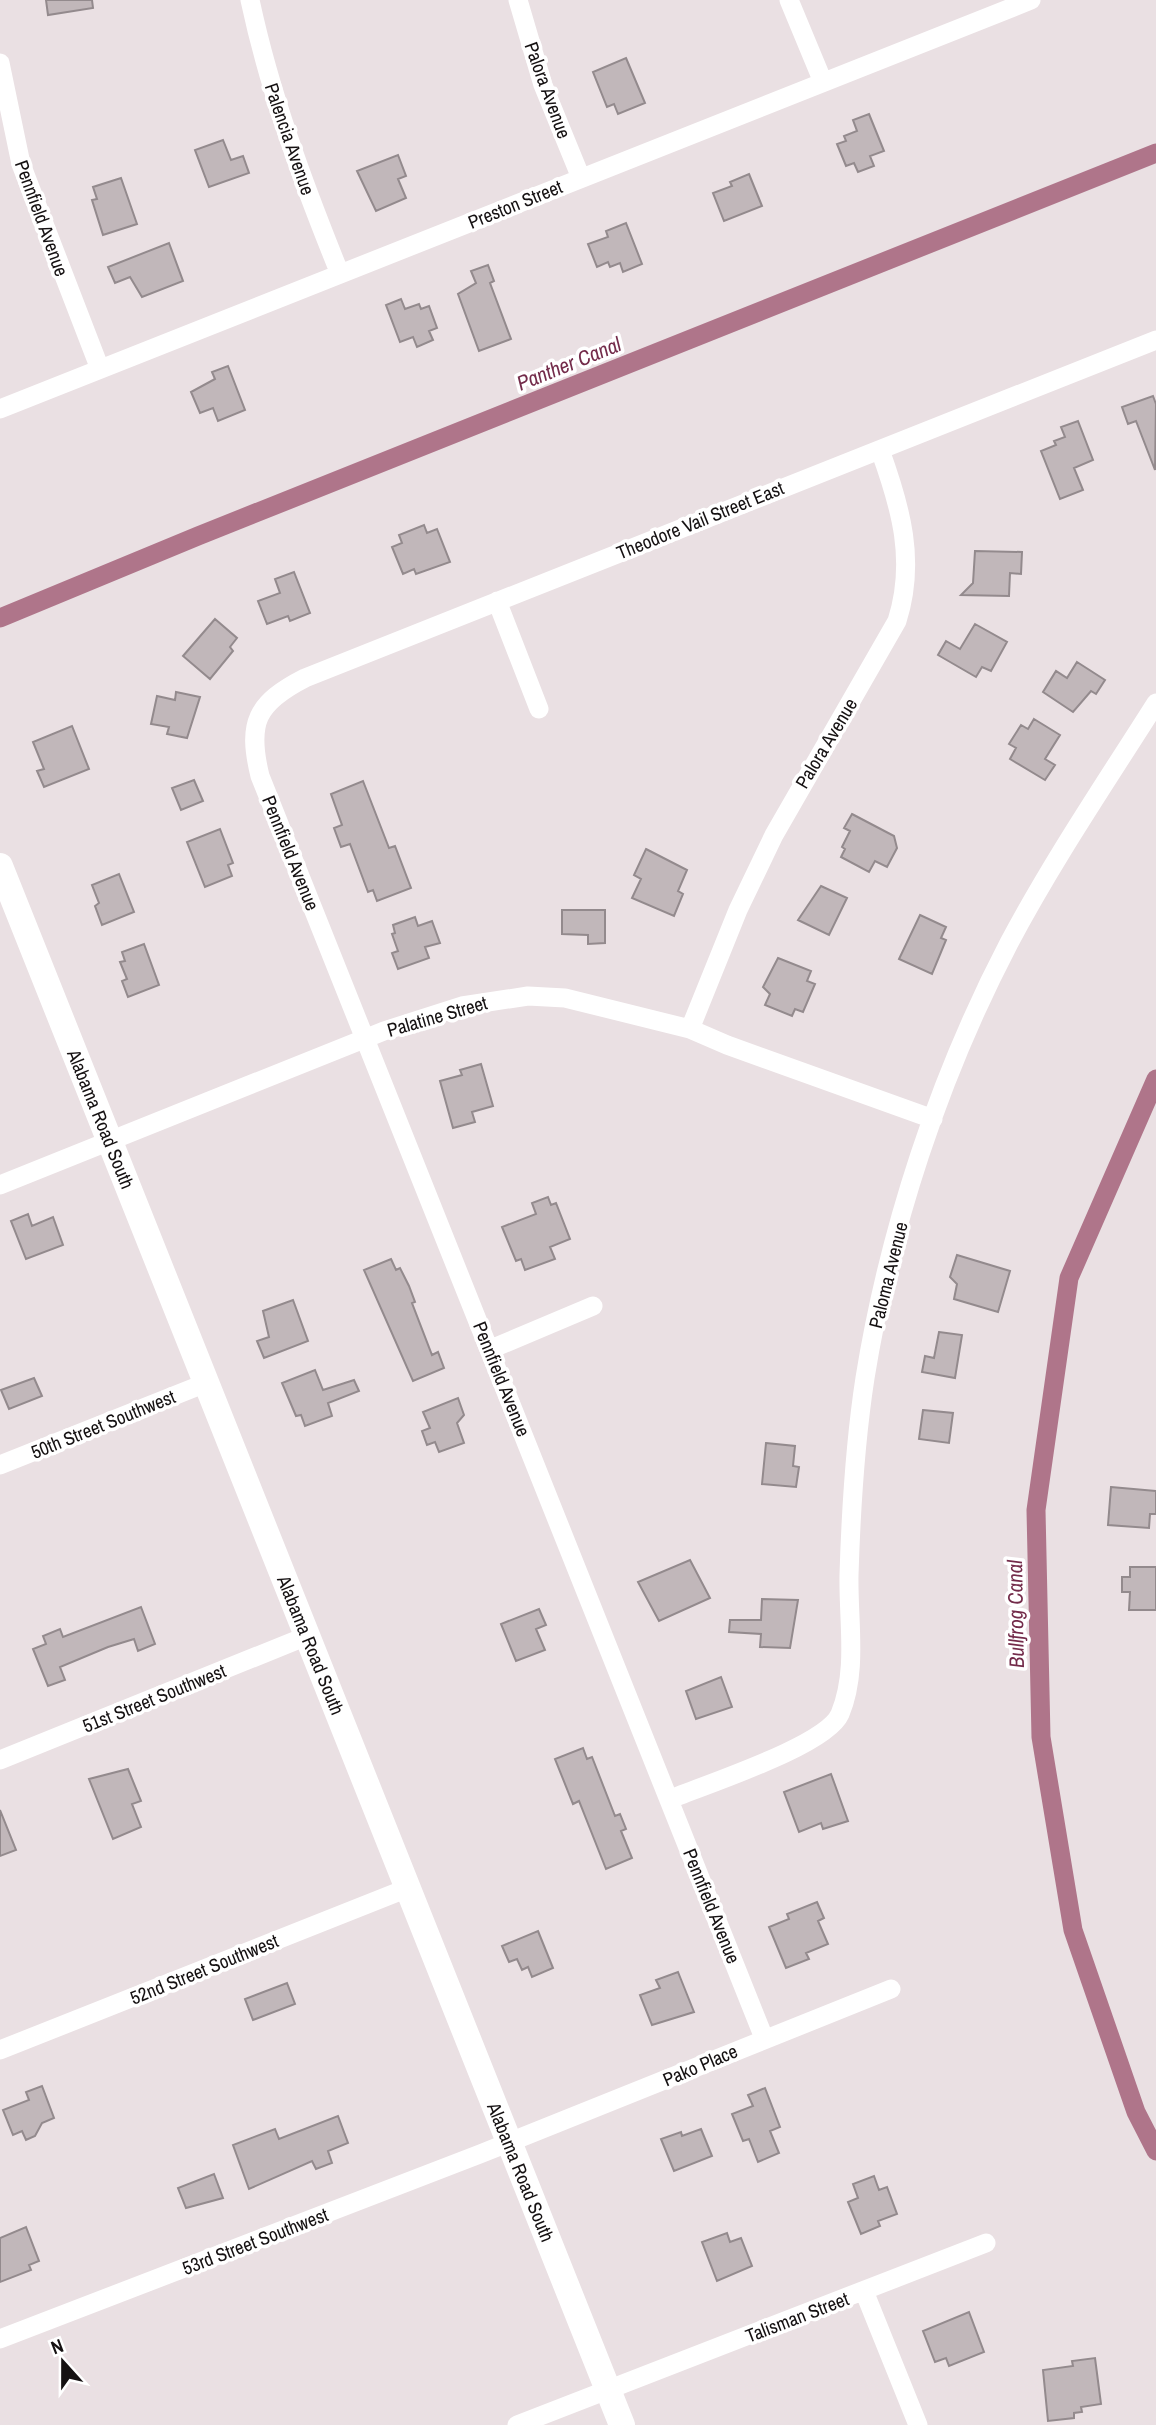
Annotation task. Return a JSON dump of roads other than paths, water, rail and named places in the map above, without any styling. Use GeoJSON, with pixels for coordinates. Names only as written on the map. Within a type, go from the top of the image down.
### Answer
{"type":"FeatureCollection","features":[{"type":"Feature","properties":{"kind":"street","name":"Palencia Avenue"},"geometry":{"type":"LineString","coordinates":[[250,0],[267,72],[311,203],[340,274]]}},
{"type":"Feature","properties":{"kind":"street","name":"Palora Avenue"},"geometry":{"type":"LineString","coordinates":[[518,0],[543,85],[581,178]]}},
{"type":"Feature","properties":{"kind":"street"},"geometry":{"type":"LineString","coordinates":[[789,0],[824,82]]}},
{"type":"Feature","properties":{"kind":"street","name":"Preston Street"},"geometry":{"type":"LineString","coordinates":[[0,408],[1031,0]]}},
{"type":"Feature","properties":{"kind":"street","name":"Pennfield Avenue"},"geometry":{"type":"LineString","coordinates":[[0,63],[21,164],[100,369]]}},
{"type":"Feature","properties":{"kind":"street","name":"Theodore Vail Street East"},"geometry":{"type":"LineString","coordinates":[[256,719],[269,700],[305,678],[1156,340]]}},
{"type":"Feature","properties":{"kind":"street","name":"Palora Avenue"},"geometry":{"type":"LineString","coordinates":[[690,1029],[738,910],[794,795],[897,621],[904,599],[907,552],[905,530],[880,450]]}},
{"type":"Feature","properties":{"kind":"street"},"geometry":{"type":"LineString","coordinates":[[497,601],[539,709]]}},
{"type":"Feature","properties":{"kind":"street","name":"Paloma Avenue"},"geometry":{"type":"LineString","coordinates":[[671,1799],[817,1738],[839,1718],[850,1682],[849,1576],[856,1450],[864,1383],[889,1260],[933,1119],[980,1003],[1009,944],[1156,703]]}},
{"type":"Feature","properties":{"kind":"street","name":"Pennfield Avenue"},"geometry":{"type":"LineString","coordinates":[[256,719],[253,746],[260,776],[671,1799],[764,2038]]}},
{"type":"Feature","properties":{"kind":"street","name":"Alabama Road South"},"geometry":{"type":"LineString","coordinates":[[3,881],[110,1142],[622,2425]]}},
{"type":"Feature","properties":{"kind":"street","name":"Palatine Street"},"geometry":{"type":"LineString","coordinates":[[0,1185],[366,1039],[461,1006],[528,996],[565,998],[690,1029],[727,1045],[933,1119]]}},
{"type":"Feature","properties":{"kind":"street"},"geometry":{"type":"LineString","coordinates":[[491,1349],[593,1306]]}},
{"type":"Feature","properties":{"kind":"street","name":"50th Street Southwest"},"geometry":{"type":"LineString","coordinates":[[0,1465],[206,1382]]}},
{"type":"Feature","properties":{"kind":"street","name":"51st Street Southwest"},"geometry":{"type":"LineString","coordinates":[[0,1760],[307,1636]]}},
{"type":"Feature","properties":{"kind":"street","name":"52nd Street Southwest"},"geometry":{"type":"LineString","coordinates":[[0,2050],[408,1888]]}},
{"type":"Feature","properties":{"kind":"street","name":"Pako Place"},"geometry":{"type":"LineString","coordinates":[[509,2143],[891,1989]]}},
{"type":"Feature","properties":{"kind":"street","name":"53rd Street Southwest"},"geometry":{"type":"LineString","coordinates":[[0,2339],[509,2143]]}},
{"type":"Feature","properties":{"kind":"street","name":"Talisman Street"},"geometry":{"type":"LineString","coordinates":[[517,2425],[609,2392],[986,2243]]}},
{"type":"Feature","properties":{"kind":"street"},"geometry":{"type":"LineString","coordinates":[[864,2291],[918,2425]]}},
{"type":"Feature","properties":{"kind":"waterway","name":"Panther Canal"},"geometry":{"type":"LineString","coordinates":[[0,618],[198,536],[1156,153]]}},
{"type":"Feature","properties":{"kind":"waterway","name":"Bullfrog Canal"},"geometry":{"type":"LineString","coordinates":[[1156,1079],[1069,1278],[1036,1510],[1041,1737],[1073,1930],[1136,2112],[1156,2151]]}}]}
